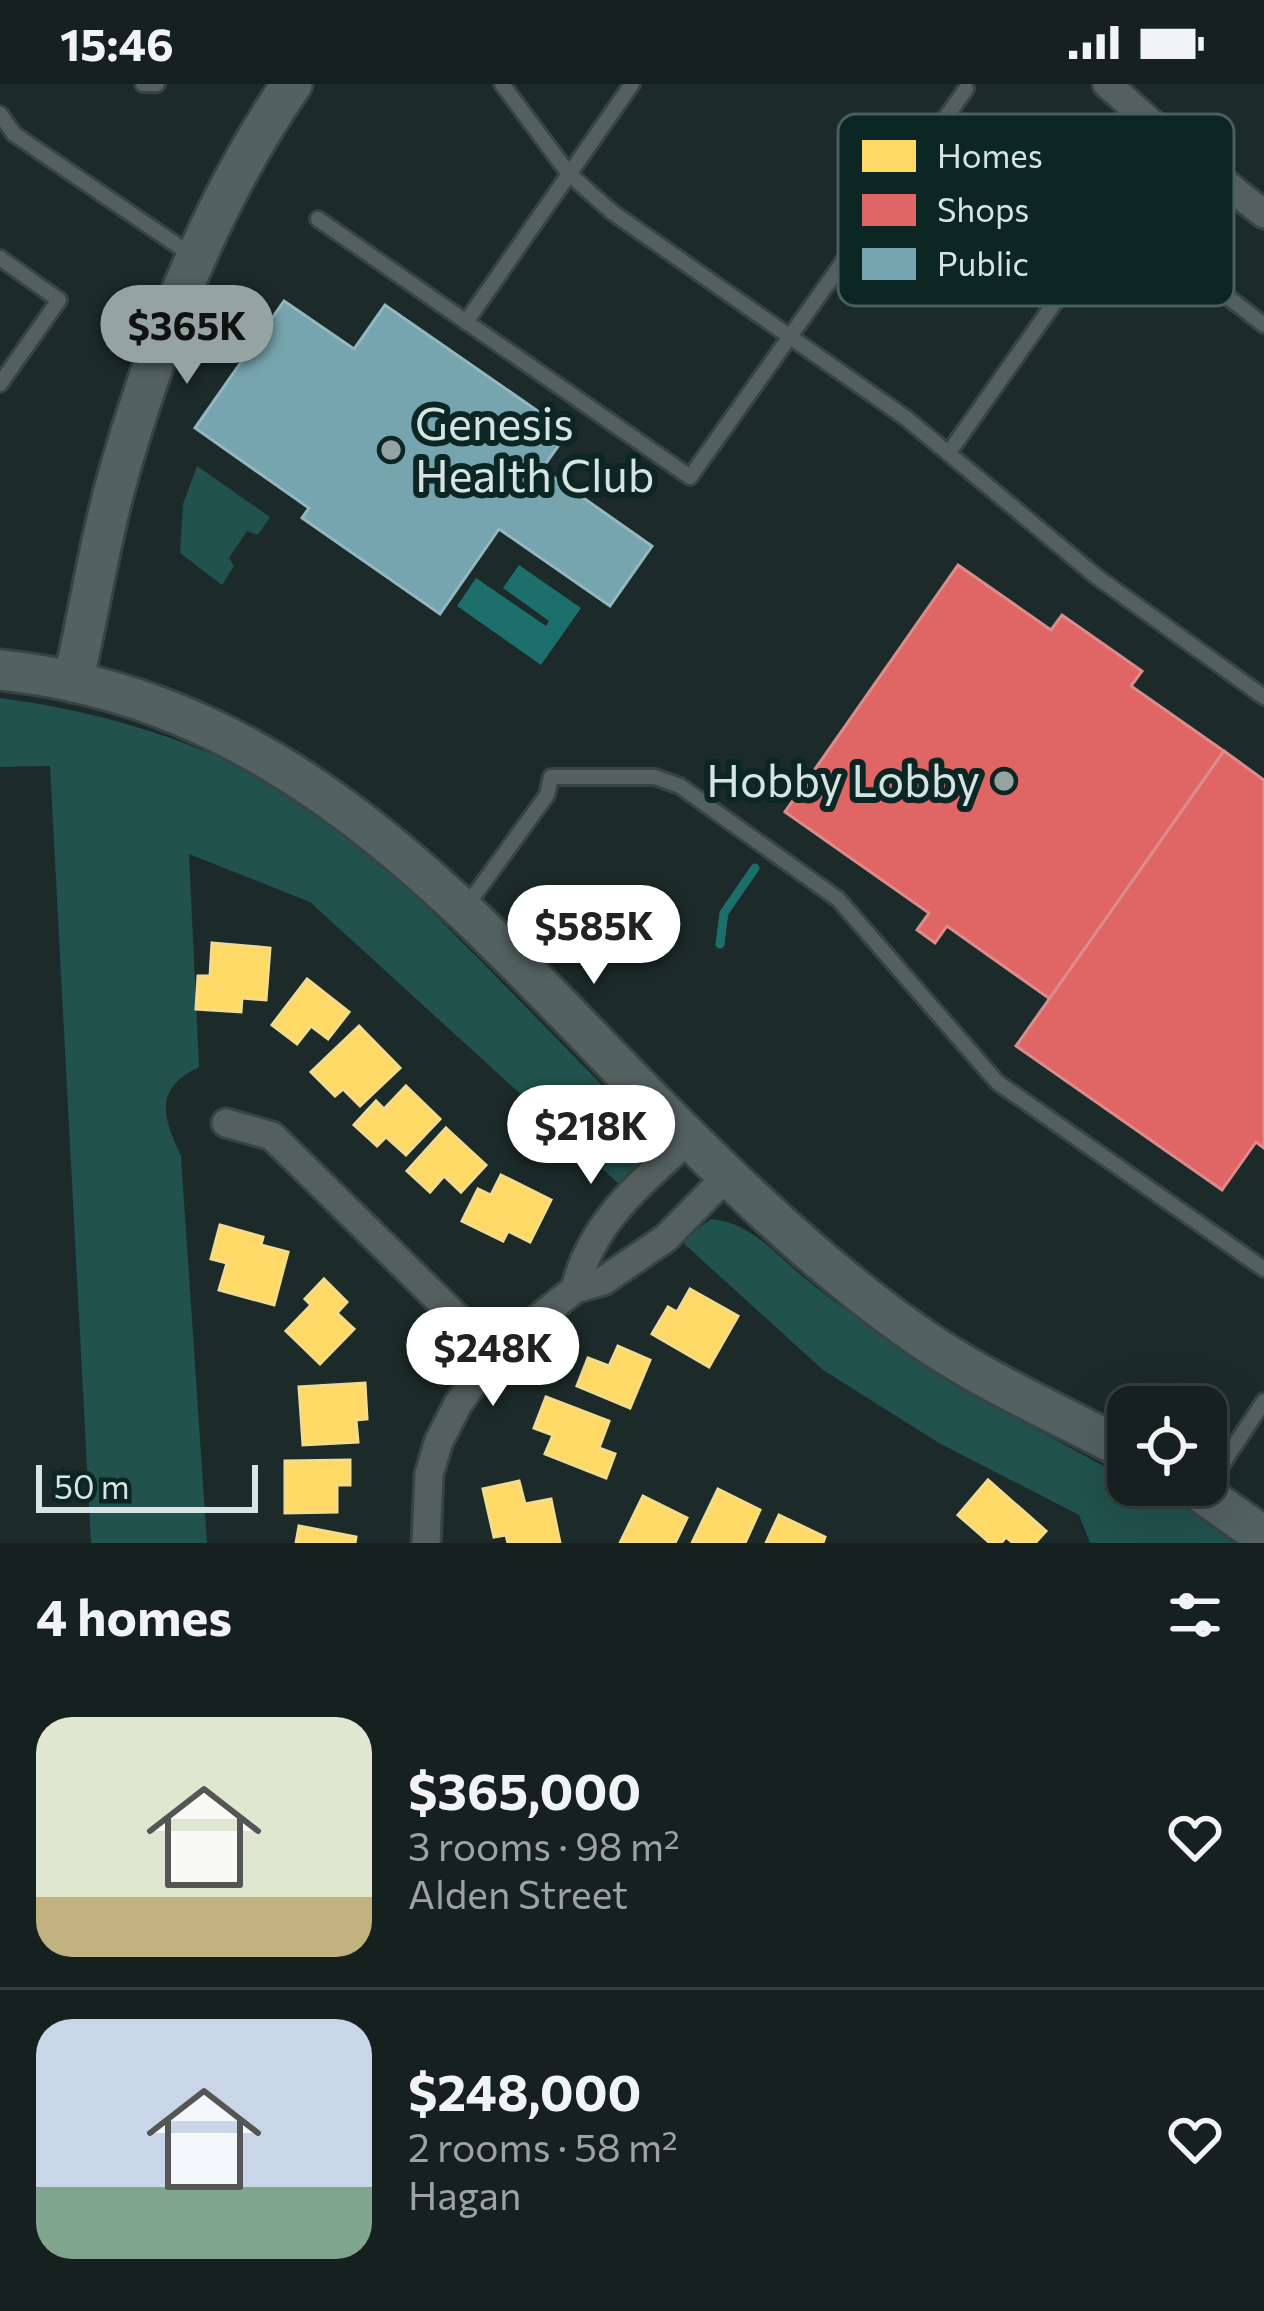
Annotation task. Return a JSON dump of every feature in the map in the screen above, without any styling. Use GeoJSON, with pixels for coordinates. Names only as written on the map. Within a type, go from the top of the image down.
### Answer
{"type":"FeatureCollection","features":[{"type":"Feature","properties":{"kind":"street"},"geometry":{"type":"LineString","coordinates":[[73,682],[122,461],[197,259],[292,84]]}},
{"type":"Feature","properties":{"kind":"street"},"geometry":{"type":"LineString","coordinates":[[1107,84],[1141,114]]}},
{"type":"Feature","properties":{"kind":"street"},"geometry":{"type":"LineString","coordinates":[[1234,190],[1264,214]]}},
{"type":"Feature","properties":{"kind":"street"},"geometry":{"type":"LineString","coordinates":[[0,670],[134,698],[267,755],[363,822],[464,911],[727,1176],[914,1333],[960,1363],[1107,1440]]}},
{"type":"Feature","properties":{"kind":"street"},"geometry":{"type":"LineString","coordinates":[[226,1123],[272,1136],[494,1354]]}},
{"type":"Feature","properties":{"kind":"street"},"geometry":{"type":"LineString","coordinates":[[575,1289],[583,1258],[620,1201],[690,1138]]}},
{"type":"Feature","properties":{"kind":"street"},"geometry":{"type":"LineString","coordinates":[[426,1543],[429,1474],[439,1442],[458,1404],[494,1354],[575,1289],[603,1281],[666,1238],[727,1176]]}},
{"type":"Feature","properties":{"kind":"street"},"geometry":{"type":"LineString","coordinates":[[1222,1506],[1264,1537]]}},
{"type":"Feature","properties":{"kind":"lane"},"geometry":{"type":"LineString","coordinates":[[143,84],[158,84]]}},
{"type":"Feature","properties":{"kind":"lane"},"geometry":{"type":"LineString","coordinates":[[502,84],[569,174],[612,212],[950,451],[1097,577],[1264,697]]}},
{"type":"Feature","properties":{"kind":"lane"},"geometry":{"type":"LineString","coordinates":[[466,322],[632,84]]}},
{"type":"Feature","properties":{"kind":"lane"},"geometry":{"type":"LineString","coordinates":[[948,114],[966,89]]}},
{"type":"Feature","properties":{"kind":"lane"},"geometry":{"type":"LineString","coordinates":[[2,122],[197,259]]}},
{"type":"Feature","properties":{"kind":"lane"},"geometry":{"type":"LineString","coordinates":[[318,219],[690,477],[838,267]]}},
{"type":"Feature","properties":{"kind":"lane"},"geometry":{"type":"LineString","coordinates":[[0,258],[58,300],[0,384]]}},
{"type":"Feature","properties":{"kind":"lane"},"geometry":{"type":"LineString","coordinates":[[1234,302],[1264,325]]}},
{"type":"Feature","properties":{"kind":"lane"},"geometry":{"type":"LineString","coordinates":[[950,451],[1052,306]]}},
{"type":"Feature","properties":{"kind":"lane"},"geometry":{"type":"LineString","coordinates":[[464,911],[548,795],[551,777],[656,777],[680,786],[838,899],[997,1082],[1264,1269]]}},
{"type":"Feature","properties":{"kind":"lane"},"geometry":{"type":"LineString","coordinates":[[1227,1449],[1264,1401]]}},
{"type":"Feature","properties":{"kind":"shaded area"},"geometry":{"type":"Polygon","coordinates":[[[197,466],[270,517],[258,535],[247,531],[229,558],[234,566],[222,585],[180,553],[183,504],[197,466]]]}},
{"type":"Feature","properties":{"kind":"shaded area"},"geometry":{"type":"Polygon","coordinates":[[[519,565],[581,608],[541,665],[457,606],[476,578],[546,626],[549,621],[503,588],[519,565]]]}},
{"type":"Feature","properties":{"kind":"shaded area"},"geometry":{"type":"Polygon","coordinates":[[[0,698],[84,713],[165,736],[244,769],[317,812],[422,902],[641,1125],[650,1140],[640,1168],[620,1185],[310,902],[189,854],[199,1067],[174,1085],[166,1106],[181,1156],[207,1543],[91,1543],[50,766],[0,767],[0,698]]]}},
{"type":"Feature","properties":{"kind":"shaded area"},"geometry":{"type":"Polygon","coordinates":[[[711,1219],[749,1232],[841,1306],[920,1360],[1107,1467],[1107,1506],[1180,1506],[1235,1543],[1090,1543],[1079,1515],[939,1443],[823,1370],[681,1241],[711,1219]]]}},
{"type":"Feature","properties":{"kind":"building: Homes"},"geometry":{"type":"Polygon","coordinates":[[[212,943],[270,948],[266,1000],[242,998],[241,1012],[196,1009],[198,976],[210,976],[212,943]]]}},
{"type":"Feature","properties":{"kind":"building: Homes"},"geometry":{"type":"Polygon","coordinates":[[[307,979],[349,1012],[328,1039],[311,1026],[297,1044],[272,1025],[307,979]]]}},
{"type":"Feature","properties":{"kind":"building: Homes"},"geometry":{"type":"Polygon","coordinates":[[[359,1026],[400,1068],[360,1106],[343,1089],[335,1096],[311,1072],[359,1026]]]}},
{"type":"Feature","properties":{"kind":"building: Homes"},"geometry":{"type":"Polygon","coordinates":[[[406,1086],[440,1119],[406,1155],[386,1137],[377,1146],[354,1125],[376,1101],[384,1109],[406,1086]]]}},
{"type":"Feature","properties":{"kind":"building: Homes"},"geometry":{"type":"Polygon","coordinates":[[[446,1128],[486,1165],[461,1192],[444,1176],[430,1192],[407,1171],[446,1128]]]}},
{"type":"Feature","properties":{"kind":"building: Homes"},"geometry":{"type":"Polygon","coordinates":[[[501,1175],[551,1200],[530,1242],[508,1231],[503,1241],[462,1221],[478,1189],[491,1195],[501,1175]]]}},
{"type":"Feature","properties":{"kind":"building: Homes"},"geometry":{"type":"Polygon","coordinates":[[[220,1225],[263,1237],[261,1245],[288,1252],[274,1305],[219,1290],[227,1263],[211,1259],[220,1225]]]}},
{"type":"Feature","properties":{"kind":"building: Homes"},"geometry":{"type":"Polygon","coordinates":[[[324,1279],[347,1302],[337,1313],[354,1329],[320,1364],[286,1331],[311,1305],[305,1299],[324,1279]]]}},
{"type":"Feature","properties":{"kind":"building: Homes"},"geometry":{"type":"Polygon","coordinates":[[[690,1289],[738,1316],[709,1367],[652,1334],[668,1307],[677,1312],[690,1289]]]}},
{"type":"Feature","properties":{"kind":"building: Homes"},"geometry":{"type":"Polygon","coordinates":[[[618,1346],[650,1360],[630,1408],[577,1386],[588,1358],[609,1366],[618,1346]]]}},
{"type":"Feature","properties":{"kind":"building: Homes"},"geometry":{"type":"Polygon","coordinates":[[[365,1383],[367,1419],[356,1420],[358,1442],[303,1445],[299,1387],[365,1383]]]}},
{"type":"Feature","properties":{"kind":"building: Homes"},"geometry":{"type":"Polygon","coordinates":[[[546,1397],[609,1421],[599,1448],[615,1454],[606,1478],[545,1454],[553,1435],[534,1428],[546,1397]]]}},
{"type":"Feature","properties":{"kind":"building: Homes"},"geometry":{"type":"Polygon","coordinates":[[[350,1460],[350,1485],[337,1485],[337,1512],[285,1513],[285,1461],[350,1460]]]}},
{"type":"Feature","properties":{"kind":"building: Homes"},"geometry":{"type":"Polygon","coordinates":[[[988,1480],[1046,1531],[1035,1543],[1013,1543],[1006,1537],[1001,1543],[990,1543],[958,1515],[988,1480]]]}},
{"type":"Feature","properties":{"kind":"building: Homes"},"geometry":{"type":"Polygon","coordinates":[[[519,1481],[525,1504],[551,1499],[560,1543],[508,1543],[506,1535],[494,1537],[483,1489],[519,1481]]]}},
{"type":"Feature","properties":{"kind":"building: Homes"},"geometry":{"type":"Polygon","coordinates":[[[718,1489],[760,1510],[745,1543],[692,1543],[718,1489]]]}},
{"type":"Feature","properties":{"kind":"building: Homes"},"geometry":{"type":"Polygon","coordinates":[[[643,1496],[687,1518],[675,1543],[620,1543],[643,1496]]]}},
{"type":"Feature","properties":{"kind":"building: Homes"},"geometry":{"type":"Polygon","coordinates":[[[779,1515],[825,1537],[823,1543],[766,1543],[779,1515]]]}},
{"type":"Feature","properties":{"kind":"building: Homes"},"geometry":{"type":"Polygon","coordinates":[[[299,1526],[356,1537],[355,1543],[296,1543],[299,1526]]]}},
{"type":"Feature","properties":{"kind":"building: Shops","name":"Hobby Lobby"},"geometry":{"type":"Polygon","coordinates":[[[958,565],[1051,630],[1062,615],[1142,671],[1131,686],[1224,751],[1050,999],[947,926],[935,943],[917,930],[929,913],[785,812],[958,565]]]}},
{"type":"Feature","properties":{"kind":"building: Shops"},"geometry":{"type":"Polygon","coordinates":[[[1224,751],[1264,780],[1264,1148],[1256,1142],[1222,1190],[1016,1046],[1224,751]]]}},
{"type":"Feature","properties":{"kind":"building: Public","name":"Genesis Health Club"},"geometry":{"type":"Polygon","coordinates":[[[284,301],[354,349],[385,305],[568,432],[542,469],[652,546],[610,606],[499,529],[440,614],[302,518],[309,508],[195,428],[284,301]]]}},
{"type":"Feature","properties":{"kind":"waterway"},"geometry":{"type":"LineString","coordinates":[[720,944],[724,913],[755,868]]}},
{"type":"Feature","properties":{"kind":"place","name":"Genesis Health Club"},"geometry":{"type":"Point","coordinates":[391,450]}},
{"type":"Feature","properties":{"kind":"place","name":"Hobby Lobby"},"geometry":{"type":"Point","coordinates":[1004,781]}}]}
